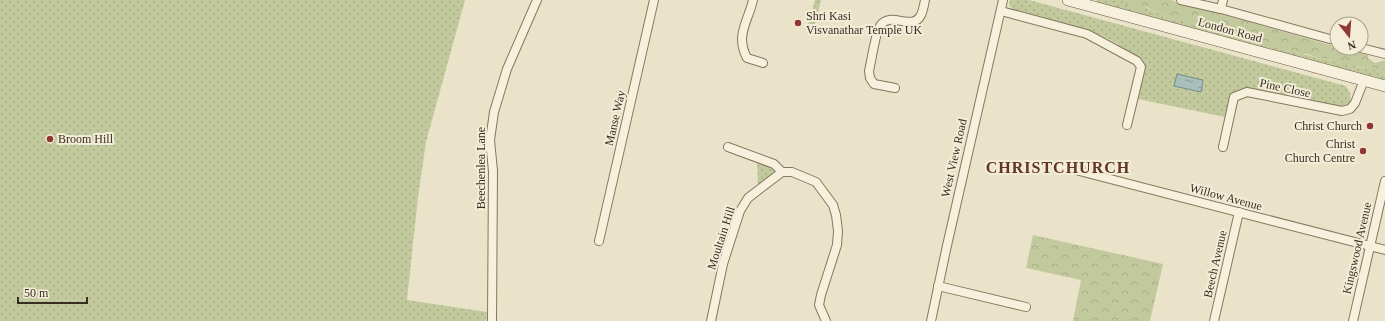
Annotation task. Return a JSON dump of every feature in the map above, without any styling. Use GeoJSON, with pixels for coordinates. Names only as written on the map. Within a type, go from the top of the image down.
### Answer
{"type":"FeatureCollection","features":[{"type":"Feature","properties":{"kind":"main road","name":"London Road"},"geometry":{"type":"LineString","coordinates":[[1068,0],[1085,2],[1385,86]]}},
{"type":"Feature","properties":{"kind":"street","name":"Beechenlea Lane"},"geometry":{"type":"LineString","coordinates":[[492,321],[493,171],[490,140],[494,112],[507,69],[537,0]]}},
{"type":"Feature","properties":{"kind":"street","name":"Manse Way"},"geometry":{"type":"LineString","coordinates":[[599,241],[654,0]]}},
{"type":"Feature","properties":{"kind":"street"},"geometry":{"type":"LineString","coordinates":[[753,0],[741,38],[747,58],[763,63]]}},
{"type":"Feature","properties":{"kind":"street"},"geometry":{"type":"LineString","coordinates":[[895,88],[874,84],[870,78],[869,71],[879,26],[885,21],[891,19],[911,22],[918,20],[922,15],[925,0]]}},
{"type":"Feature","properties":{"kind":"street","name":"West View Road"},"geometry":{"type":"LineString","coordinates":[[931,321],[1004,0]]}},
{"type":"Feature","properties":{"kind":"street"},"geometry":{"type":"LineString","coordinates":[[1181,0],[1221,9],[1329,39]]}},
{"type":"Feature","properties":{"kind":"street"},"geometry":{"type":"LineString","coordinates":[[1221,9],[1223,0]]}},
{"type":"Feature","properties":{"kind":"street"},"geometry":{"type":"LineString","coordinates":[[1001,11],[1087,34],[1137,61],[1141,67],[1128,125]]}},
{"type":"Feature","properties":{"kind":"street"},"geometry":{"type":"LineString","coordinates":[[1369,50],[1385,54]]}},
{"type":"Feature","properties":{"kind":"street","name":"Pine Close"},"geometry":{"type":"LineString","coordinates":[[1223,147],[1234,98],[1247,92],[1342,111],[1350,109],[1355,103],[1364,80]]}},
{"type":"Feature","properties":{"kind":"street"},"geometry":{"type":"LineString","coordinates":[[728,147],[774,164],[782,172],[792,172],[816,182],[832,205],[836,215],[838,232],[837,245],[819,305],[826,321]]}},
{"type":"Feature","properties":{"kind":"street","name":"Willow Avenue"},"geometry":{"type":"LineString","coordinates":[[1060,166],[1385,250]]}},
{"type":"Feature","properties":{"kind":"street","name":"Moultain Hill"},"geometry":{"type":"LineString","coordinates":[[711,321],[723,264],[740,211],[748,198],[782,172]]}},
{"type":"Feature","properties":{"kind":"street","name":"Kingswood Avenue"},"geometry":{"type":"LineString","coordinates":[[1353,321],[1385,181]]}},
{"type":"Feature","properties":{"kind":"street","name":"Beech Avenue"},"geometry":{"type":"LineString","coordinates":[[1214,321],[1239,212]]}},
{"type":"Feature","properties":{"kind":"street"},"geometry":{"type":"LineString","coordinates":[[938,286],[1026,306]]}},
{"type":"Feature","properties":{"kind":"green space"},"geometry":{"type":"Polygon","coordinates":[[[0,0],[465,0],[426,142],[418,197],[407,300],[487,312],[486,321],[0,321],[0,0]]]}},
{"type":"Feature","properties":{"kind":"green space"},"geometry":{"type":"Polygon","coordinates":[[[815,0],[821,0],[813,32],[807,30],[815,0]]]}},
{"type":"Feature","properties":{"kind":"green space"},"geometry":{"type":"Polygon","coordinates":[[[1010,0],[1029,0],[1346,86],[1350,93],[1351,104],[1343,109],[1309,101],[1307,98],[1290,94],[1285,96],[1245,88],[1231,95],[1225,117],[1138,99],[1144,68],[1142,61],[1120,49],[1118,44],[1102,36],[1015,12],[1009,5],[1010,0]]]}},
{"type":"Feature","properties":{"kind":"green space"},"geometry":{"type":"Polygon","coordinates":[[[1096,0],[1126,0],[1125,3],[1135,12],[1145,7],[1173,20],[1182,20],[1204,27],[1213,26],[1226,34],[1232,31],[1250,42],[1260,44],[1268,48],[1294,51],[1299,54],[1308,55],[1319,59],[1326,58],[1341,64],[1349,64],[1366,69],[1371,67],[1380,73],[1385,74],[1385,80],[1099,3],[1096,0]]]}},
{"type":"Feature","properties":{"kind":"green space"},"geometry":{"type":"Polygon","coordinates":[[[1126,0],[1171,0],[1329,45],[1329,56],[1368,56],[1368,58],[1375,63],[1385,60],[1385,74],[1380,73],[1371,67],[1366,69],[1341,64],[1326,58],[1319,59],[1308,54],[1299,54],[1294,51],[1268,48],[1260,44],[1250,42],[1232,31],[1226,34],[1213,26],[1204,27],[1182,20],[1173,20],[1146,7],[1135,12],[1125,3],[1126,0]]]}},
{"type":"Feature","properties":{"kind":"green space"},"geometry":{"type":"Polygon","coordinates":[[[757,158],[782,172],[758,190],[757,158]]]}},
{"type":"Feature","properties":{"kind":"green space"},"geometry":{"type":"Polygon","coordinates":[[[1033,235],[1163,264],[1150,321],[1073,321],[1081,280],[1026,268],[1033,235]]]}},
{"type":"Feature","properties":{"kind":"water"},"geometry":{"type":"Polygon","coordinates":[[[1177,74],[1203,80],[1201,92],[1174,86],[1177,74]]]}},
{"type":"Feature","properties":{"kind":"place","name":"Shri Kasi Visvanathar Temple UK"},"geometry":{"type":"Point","coordinates":[798,23]}},
{"type":"Feature","properties":{"kind":"place","name":"Christ Church"},"geometry":{"type":"Point","coordinates":[1370,126]}},
{"type":"Feature","properties":{"kind":"place","name":"Broom Hill"},"geometry":{"type":"Point","coordinates":[50,139]}},
{"type":"Feature","properties":{"kind":"place","name":"Christ Church Centre"},"geometry":{"type":"Point","coordinates":[1363,151]}},
{"type":"Feature","properties":{"kind":"district","name":"CHRISTCHURCH"},"geometry":{"type":"Point","coordinates":[1058,167]}}]}
